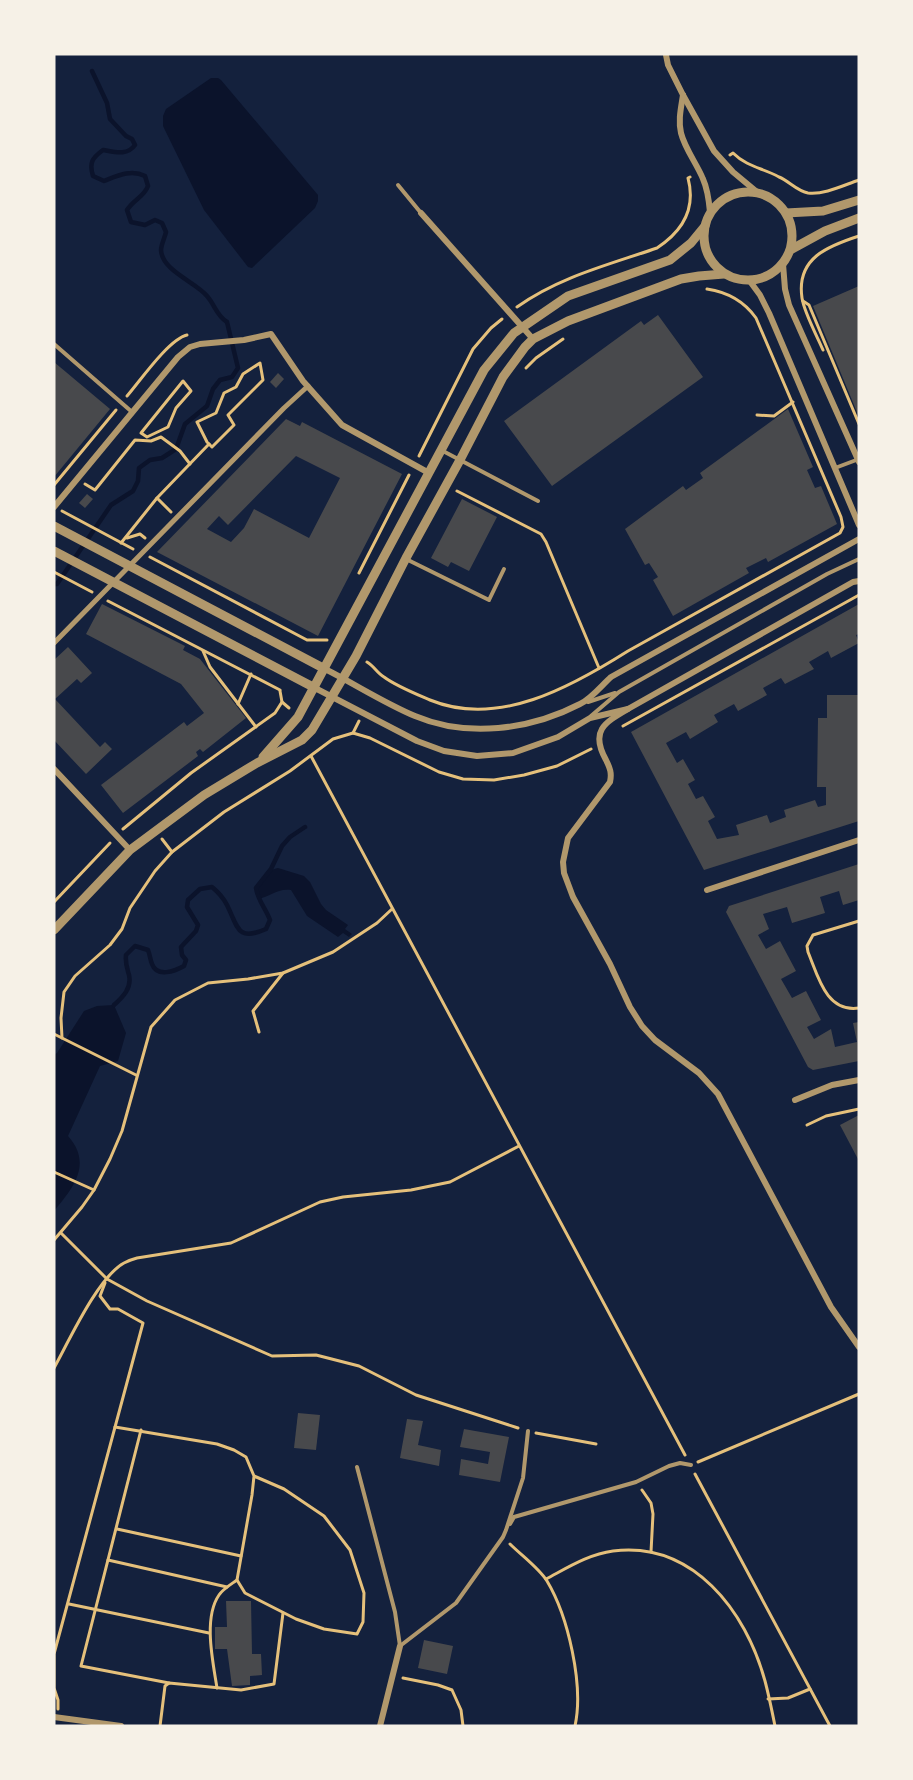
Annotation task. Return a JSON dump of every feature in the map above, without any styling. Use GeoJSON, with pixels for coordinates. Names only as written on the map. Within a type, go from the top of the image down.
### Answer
{"type":"FeatureCollection","features":[{"type":"Feature","properties":{"kind":"street"},"geometry":{"type":"LineString","coordinates":[[54,930],[130,850],[204,795],[257,763],[302,740],[312,730],[356,656],[503,377],[533,339],[568,321],[681,279],[724,274],[739,279],[757,279],[771,274],[783,264],[792,249],[791,221],[773,199],[757,192],[733,172],[714,150],[668,65],[666,54]]}},
{"type":"Feature","properties":{"kind":"street"},"geometry":{"type":"LineString","coordinates":[[683,95],[679,121],[680,131],[703,178],[710,212]]}},
{"type":"Feature","properties":{"kind":"street"},"geometry":{"type":"LineString","coordinates":[[724,274],[707,252],[705,244],[705,226],[710,212],[724,198],[733,194],[757,192]]}},
{"type":"Feature","properties":{"kind":"street"},"geometry":{"type":"LineString","coordinates":[[786,213],[823,211],[859,201]]}},
{"type":"Feature","properties":{"kind":"street"},"geometry":{"type":"LineString","coordinates":[[421,213],[533,339]]}},
{"type":"Feature","properties":{"kind":"street"},"geometry":{"type":"LineString","coordinates":[[792,249],[825,231],[859,218]]}},
{"type":"Feature","properties":{"kind":"street"},"geometry":{"type":"LineString","coordinates":[[257,763],[297,720],[484,370],[514,333],[568,296],[670,260],[691,243],[705,226]]}},
{"type":"Feature","properties":{"kind":"street"},"geometry":{"type":"LineString","coordinates":[[783,264],[789,305],[859,460]]}},
{"type":"Feature","properties":{"kind":"street"},"geometry":{"type":"LineString","coordinates":[[749,280],[769,313],[859,525]]}},
{"type":"Feature","properties":{"kind":"street"},"geometry":{"type":"LineString","coordinates":[[54,507],[178,357],[189,347],[271,334],[308,386],[342,425],[429,473]]}},
{"type":"Feature","properties":{"kind":"street"},"geometry":{"type":"LineString","coordinates":[[54,643],[308,386]]}},
{"type":"Feature","properties":{"kind":"street"},"geometry":{"type":"LineString","coordinates":[[54,526],[416,716],[464,729],[510,727],[547,718],[582,704],[611,677],[859,538]]}},
{"type":"Feature","properties":{"kind":"street"},"geometry":{"type":"LineString","coordinates":[[54,552],[417,741],[444,751],[477,756],[513,753],[558,737],[590,718],[628,709]]}},
{"type":"Feature","properties":{"kind":"street"},"geometry":{"type":"LineString","coordinates":[[859,581],[853,582],[611,718],[601,727],[598,735],[599,742],[612,775],[610,782],[568,838],[563,862],[564,873],[573,897],[610,964],[630,1007],[642,1026],[656,1040],[699,1073],[718,1094],[831,1307],[859,1347]]}},
{"type":"Feature","properties":{"kind":"street"},"geometry":{"type":"LineString","coordinates":[[582,704],[590,718]]}},
{"type":"Feature","properties":{"kind":"street"},"geometry":{"type":"LineString","coordinates":[[54,769],[130,850]]}},
{"type":"Feature","properties":{"kind":"street"},"geometry":{"type":"LineString","coordinates":[[707,890],[859,840]]}},
{"type":"Feature","properties":{"kind":"street"},"geometry":{"type":"LineString","coordinates":[[795,1100],[832,1085],[859,1080]]}},
{"type":"Feature","properties":{"kind":"street"},"geometry":{"type":"LineString","coordinates":[[380,1726],[400,1646]]}},
{"type":"Feature","properties":{"kind":"street"},"geometry":{"type":"LineString","coordinates":[[56,1717],[121,1726]]}},
{"type":"Feature","properties":{"kind":"lane"},"geometry":{"type":"LineString","coordinates":[[398,185],[421,213]]}},
{"type":"Feature","properties":{"kind":"lane"},"geometry":{"type":"LineString","coordinates":[[54,344],[133,412]]}},
{"type":"Feature","properties":{"kind":"lane"},"geometry":{"type":"LineString","coordinates":[[441,450],[538,501]]}},
{"type":"Feature","properties":{"kind":"lane"},"geometry":{"type":"LineString","coordinates":[[836,468],[859,460]]}},
{"type":"Feature","properties":{"kind":"lane"},"geometry":{"type":"LineString","coordinates":[[406,558],[489,600],[504,570]]}},
{"type":"Feature","properties":{"kind":"lane"},"geometry":{"type":"LineString","coordinates":[[582,704],[619,692],[827,574],[859,559]]}},
{"type":"Feature","properties":{"kind":"lane"},"geometry":{"type":"LineString","coordinates":[[590,718],[619,692]]}},
{"type":"Feature","properties":{"kind":"lane"},"geometry":{"type":"LineString","coordinates":[[503,1536],[523,1478],[528,1431]]}},
{"type":"Feature","properties":{"kind":"lane"},"geometry":{"type":"LineString","coordinates":[[357,1467],[395,1612],[400,1646],[456,1603],[514,1517],[636,1482],[680,1462],[691,1465]]}},
{"type":"Feature","properties":{"kind":"path"},"geometry":{"type":"LineString","coordinates":[[727,156],[733,153],[745,163],[779,176],[794,187],[808,193],[822,192],[859,180]]}},
{"type":"Feature","properties":{"kind":"path"},"geometry":{"type":"LineString","coordinates":[[509,312],[544,289],[567,278],[663,244],[679,227],[689,209],[692,199],[688,178],[692,176]]}},
{"type":"Feature","properties":{"kind":"path"},"geometry":{"type":"LineString","coordinates":[[859,236],[834,244],[822,251],[812,259],[802,279],[802,300],[809,304],[859,424]]}},
{"type":"Feature","properties":{"kind":"path"},"geometry":{"type":"LineString","coordinates":[[370,653],[366,662],[371,664],[383,677],[431,700],[450,706],[494,709],[533,701],[600,668],[840,533],[843,527],[841,517],[756,318],[738,300],[716,290],[705,288]]}},
{"type":"Feature","properties":{"kind":"path"},"geometry":{"type":"LineString","coordinates":[[521,374],[536,358],[569,335]]}},
{"type":"Feature","properties":{"kind":"path"},"geometry":{"type":"LineString","coordinates":[[260,363],[263,380],[228,415],[234,425],[212,447],[209,444],[197,422],[216,413],[224,393],[236,387],[243,374],[260,363]]}},
{"type":"Feature","properties":{"kind":"path"},"geometry":{"type":"LineString","coordinates":[[183,381],[191,391],[176,408],[168,427],[147,437],[141,433],[183,381]]}},
{"type":"Feature","properties":{"kind":"path"},"geometry":{"type":"LineString","coordinates":[[757,415],[774,416],[793,402]]}},
{"type":"Feature","properties":{"kind":"path"},"geometry":{"type":"LineString","coordinates":[[85,484],[95,490],[135,440],[151,441],[162,437],[180,451],[190,464]]}},
{"type":"Feature","properties":{"kind":"path"},"geometry":{"type":"LineString","coordinates":[[121,543],[157,498],[209,444]]}},
{"type":"Feature","properties":{"kind":"path"},"geometry":{"type":"LineString","coordinates":[[455,490],[541,534],[600,668]]}},
{"type":"Feature","properties":{"kind":"path"},"geometry":{"type":"LineString","coordinates":[[157,498],[178,519]]}},
{"type":"Feature","properties":{"kind":"path"},"geometry":{"type":"LineString","coordinates":[[54,507],[307,640],[325,640]]}},
{"type":"Feature","properties":{"kind":"path"},"geometry":{"type":"LineString","coordinates":[[125,538],[140,534]]}},
{"type":"Feature","properties":{"kind":"path"},"geometry":{"type":"LineString","coordinates":[[54,572],[94,593]]}},
{"type":"Feature","properties":{"kind":"path"},"geometry":{"type":"LineString","coordinates":[[62,1038],[61,1018],[64,992],[75,976],[110,945],[122,929],[130,908],[155,871],[172,852],[224,812],[311,756],[333,738],[353,733],[370,738],[439,772],[463,779],[494,780],[557,766],[589,751],[615,731],[859,594]]}},
{"type":"Feature","properties":{"kind":"path"},"geometry":{"type":"LineString","coordinates":[[54,902],[142,813],[191,773],[275,713],[282,702],[280,689],[104,598]]}},
{"type":"Feature","properties":{"kind":"path"},"geometry":{"type":"LineString","coordinates":[[203,650],[210,667],[256,728]]}},
{"type":"Feature","properties":{"kind":"path"},"geometry":{"type":"LineString","coordinates":[[238,704],[251,674]]}},
{"type":"Feature","properties":{"kind":"path"},"geometry":{"type":"LineString","coordinates":[[311,756],[830,1726]]}},
{"type":"Feature","properties":{"kind":"path"},"geometry":{"type":"LineString","coordinates":[[54,1240],[94,1190],[110,1159],[122,1131],[151,1027],[175,1000],[208,983],[248,980],[283,973],[333,952],[377,923],[393,909]]}},
{"type":"Feature","properties":{"kind":"path"},"geometry":{"type":"LineString","coordinates":[[859,921],[813,935],[807,946],[827,996],[838,1005],[848,1009],[859,1008]]}},
{"type":"Feature","properties":{"kind":"path"},"geometry":{"type":"LineString","coordinates":[[259,1032],[253,1011],[283,973]]}},
{"type":"Feature","properties":{"kind":"path"},"geometry":{"type":"LineString","coordinates":[[54,1034],[136,1075]]}},
{"type":"Feature","properties":{"kind":"path"},"geometry":{"type":"LineString","coordinates":[[807,1125],[826,1116],[859,1109]]}},
{"type":"Feature","properties":{"kind":"path"},"geometry":{"type":"LineString","coordinates":[[54,1368],[95,1295],[123,1263],[137,1258],[231,1243],[320,1202],[343,1197],[411,1190],[450,1182],[520,1146]]}},
{"type":"Feature","properties":{"kind":"path"},"geometry":{"type":"LineString","coordinates":[[54,1172],[94,1190]]}},
{"type":"Feature","properties":{"kind":"path"},"geometry":{"type":"LineString","coordinates":[[61,1233],[107,1279],[147,1300],[272,1356],[316,1355],[359,1366],[416,1395],[528,1431],[596,1444]]}},
{"type":"Feature","properties":{"kind":"path"},"geometry":{"type":"LineString","coordinates":[[56,1717],[58,1700],[54,1688],[54,1654],[143,1323],[118,1310],[110,1309],[100,1296],[107,1279]]}},
{"type":"Feature","properties":{"kind":"path"},"geometry":{"type":"LineString","coordinates":[[691,1465],[859,1394]]}},
{"type":"Feature","properties":{"kind":"path"},"geometry":{"type":"LineString","coordinates":[[116,1427],[217,1444],[246,1457],[254,1476],[237,1580],[245,1593],[296,1619],[324,1629],[357,1634],[363,1622],[364,1593],[350,1550],[324,1516],[285,1489],[254,1476]]}},
{"type":"Feature","properties":{"kind":"path"},"geometry":{"type":"LineString","coordinates":[[141,1430],[81,1665],[169,1683],[217,1688],[241,1690],[274,1684],[284,1612]]}},
{"type":"Feature","properties":{"kind":"path"},"geometry":{"type":"LineString","coordinates":[[636,1482],[651,1503],[653,1514],[651,1552]]}},
{"type":"Feature","properties":{"kind":"path"},"geometry":{"type":"LineString","coordinates":[[116,1528],[241,1556]]}},
{"type":"Feature","properties":{"kind":"path"},"geometry":{"type":"LineString","coordinates":[[503,1536],[546,1579],[560,1608],[571,1644],[576,1675],[575,1726]]}},
{"type":"Feature","properties":{"kind":"path"},"geometry":{"type":"LineString","coordinates":[[546,1579],[596,1555],[612,1551],[651,1552],[678,1560],[694,1570],[715,1588],[730,1606],[753,1647],[765,1682],[775,1726]]}},
{"type":"Feature","properties":{"kind":"path"},"geometry":{"type":"LineString","coordinates":[[108,1560],[227,1587]]}},
{"type":"Feature","properties":{"kind":"path"},"geometry":{"type":"LineString","coordinates":[[217,1688],[209,1633],[211,1619],[217,1597],[237,1580]]}},
{"type":"Feature","properties":{"kind":"path"},"geometry":{"type":"LineString","coordinates":[[69,1604],[209,1633]]}},
{"type":"Feature","properties":{"kind":"path"},"geometry":{"type":"LineString","coordinates":[[393,1676],[438,1684],[452,1690],[461,1710],[463,1726]]}},
{"type":"Feature","properties":{"kind":"path"},"geometry":{"type":"LineString","coordinates":[[160,1726],[165,1686],[169,1683]]}},
{"type":"Feature","properties":{"kind":"path"},"geometry":{"type":"LineString","coordinates":[[768,1699],[788,1698],[810,1688]]}},
{"type":"Feature","properties":{"kind":"water"},"geometry":{"type":"Polygon","coordinates":[[[211,78],[221,80],[318,195],[315,208],[252,268],[248,267],[204,210],[163,126],[166,109],[211,78]]]}},
{"type":"Feature","properties":{"kind":"water"},"geometry":{"type":"Polygon","coordinates":[[[278,868],[304,876],[310,882],[321,904],[348,925],[345,929],[352,934],[349,937],[343,933],[338,937],[307,916],[291,890],[282,890],[258,899],[256,888],[260,881],[268,873],[278,868]]]}},
{"type":"Feature","properties":{"kind":"water"},"geometry":{"type":"Polygon","coordinates":[[[114,1005],[126,1033],[118,1061],[100,1066],[68,1136],[79,1156],[80,1166],[68,1194],[54,1211],[54,1055],[84,1011],[97,1006],[114,1005]]]}},
{"type":"Feature","properties":{"kind":"building"},"geometry":{"type":"Polygon","coordinates":[[[859,286],[859,417],[813,306],[859,286]]]}},
{"type":"Feature","properties":{"kind":"building"},"geometry":{"type":"Polygon","coordinates":[[[658,315],[703,377],[552,486],[504,421],[641,321],[644,325],[658,315]]]}},
{"type":"Feature","properties":{"kind":"building"},"geometry":{"type":"Polygon","coordinates":[[[54,362],[110,409],[54,477],[54,362]]]}},
{"type":"Feature","properties":{"kind":"building"},"geometry":{"type":"Polygon","coordinates":[[[278,373],[284,379],[276,388],[270,382],[278,373]]]}},
{"type":"Feature","properties":{"kind":"building"},"geometry":{"type":"Polygon","coordinates":[[[788,409],[813,467],[807,470],[815,488],[821,486],[837,524],[768,562],[766,558],[746,568],[749,573],[673,616],[653,580],[658,577],[649,563],[645,565],[625,529],[683,486],[686,490],[703,478],[700,473],[788,409]]]}},
{"type":"Feature","properties":{"kind":"building"},"geometry":{"type":"Polygon","coordinates":[[[286,419],[300,426],[302,422],[402,474],[318,636],[157,552],[286,419]],[[296,456],[228,525],[219,516],[207,529],[231,542],[244,528],[254,509],[309,538],[340,478],[296,456]]]}},
{"type":"Feature","properties":{"kind":"building"},"geometry":{"type":"Polygon","coordinates":[[[87,494],[93,499],[85,508],[79,503],[87,494]]]}},
{"type":"Feature","properties":{"kind":"building"},"geometry":{"type":"Polygon","coordinates":[[[462,499],[497,517],[469,571],[451,562],[448,567],[431,558],[462,499]]]}},
{"type":"Feature","properties":{"kind":"building"},"geometry":{"type":"Polygon","coordinates":[[[102,604],[185,646],[183,650],[200,659],[246,718],[203,752],[200,749],[196,752],[198,756],[123,813],[101,785],[184,722],[187,726],[204,713],[181,684],[86,634],[102,604]]]}},
{"type":"Feature","properties":{"kind":"building"},"geometry":{"type":"Polygon","coordinates":[[[859,604],[859,634],[856,635],[859,643],[831,658],[828,651],[809,662],[814,669],[785,684],[781,678],[763,688],[767,695],[738,711],[734,704],[714,715],[718,722],[690,739],[686,732],[666,743],[677,763],[683,759],[695,780],[688,784],[696,799],[703,796],[715,817],[708,821],[717,839],[739,835],[736,825],[767,815],[770,823],[786,817],[784,810],[815,800],[818,807],[826,805],[826,787],[817,787],[818,718],[827,718],[827,695],[859,695],[859,821],[704,870],[631,732],[859,604]]]}},
{"type":"Feature","properties":{"kind":"building"},"geometry":{"type":"Polygon","coordinates":[[[68,647],[92,673],[81,683],[77,679],[55,699],[100,747],[105,742],[112,749],[86,774],[54,740],[54,660],[68,647]]]}},
{"type":"Feature","properties":{"kind":"building"},"geometry":{"type":"Polygon","coordinates":[[[859,864],[859,900],[843,905],[839,891],[820,897],[825,913],[792,923],[787,907],[763,914],[769,929],[758,935],[766,949],[780,941],[796,971],[781,979],[792,998],[806,991],[821,1020],[807,1027],[814,1039],[831,1029],[835,1047],[857,1042],[853,1023],[859,1022],[859,1061],[813,1070],[808,1067],[726,912],[729,906],[859,864]]]}},
{"type":"Feature","properties":{"kind":"building"},"geometry":{"type":"Polygon","coordinates":[[[859,1115],[859,1161],[840,1125],[859,1115]]]}},
{"type":"Feature","properties":{"kind":"building"},"geometry":{"type":"Polygon","coordinates":[[[298,1413],[320,1415],[316,1450],[294,1448],[298,1413]]]}},
{"type":"Feature","properties":{"kind":"building"},"geometry":{"type":"Polygon","coordinates":[[[407,1419],[423,1421],[418,1445],[441,1450],[439,1466],[400,1458],[407,1419]]]}},
{"type":"Feature","properties":{"kind":"building"},"geometry":{"type":"Polygon","coordinates":[[[464,1429],[509,1437],[500,1482],[459,1475],[461,1459],[488,1464],[490,1452],[460,1447],[464,1429]]]}},
{"type":"Feature","properties":{"kind":"building"},"geometry":{"type":"Polygon","coordinates":[[[226,1601],[251,1601],[252,1654],[261,1654],[262,1675],[250,1676],[250,1685],[232,1686],[227,1649],[215,1649],[215,1627],[227,1627],[226,1601]]]}},
{"type":"Feature","properties":{"kind":"building"},"geometry":{"type":"Polygon","coordinates":[[[424,1640],[453,1646],[447,1674],[418,1668],[424,1640]]]}},
{"type":"Feature","properties":{"kind":"waterway"},"geometry":{"type":"LineString","coordinates":[[54,584],[57,584],[111,505],[133,491],[138,481],[139,468],[150,460],[162,458],[176,449],[185,424],[207,406],[213,389],[220,380],[232,377],[238,368],[227,322],[220,316],[210,299],[173,270],[163,257],[161,248],[166,232],[162,223],[155,220],[145,225],[131,222],[127,210],[146,190],[148,186],[145,176],[129,173],[104,181],[93,176],[92,161],[103,150],[125,152],[135,145],[132,139],[126,136],[110,119],[107,103],[92,71]]}},
{"type":"Feature","properties":{"kind":"waterway"},"geometry":{"type":"LineString","coordinates":[[114,1005],[128,988],[130,980],[126,955],[135,946],[148,950],[152,964],[158,971],[171,971],[184,966],[186,960],[182,955],[181,947],[196,931],[198,925],[187,907],[188,900],[200,889],[212,887],[225,902],[237,926],[244,933],[256,933],[266,929],[270,920],[256,888],[271,869],[282,846],[290,837],[305,827]]}}]}
